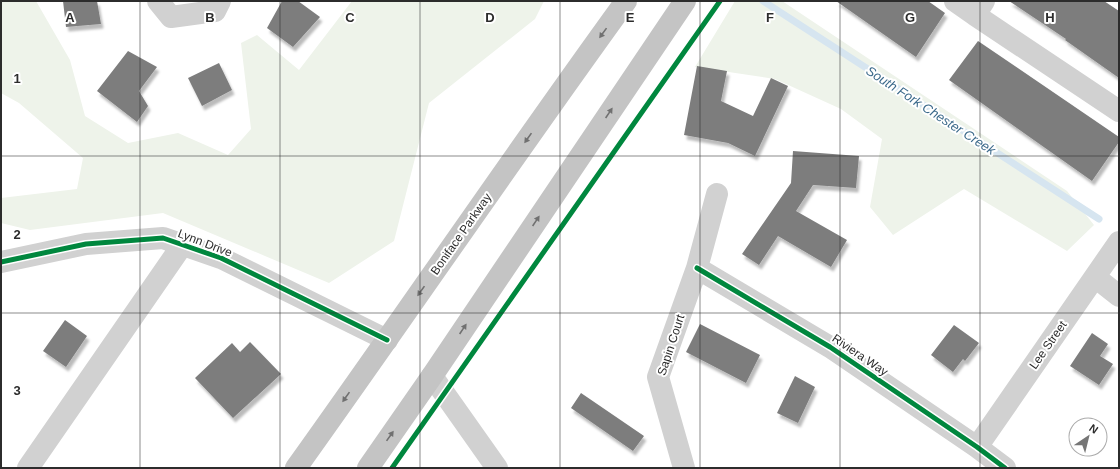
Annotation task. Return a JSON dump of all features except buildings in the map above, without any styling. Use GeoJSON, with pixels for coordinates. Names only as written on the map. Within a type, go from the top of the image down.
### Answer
{"type":"FeatureCollection","features":[{"type":"Feature","properties":{"kind":"main road","name":"Boniface Parkway"},"geometry":{"type":"LineString","coordinates":[[296,468],[626,1]]}},
{"type":"Feature","properties":{"kind":"main road"},"geometry":{"type":"LineString","coordinates":[[368,468],[432,376],[685,1]]}},
{"type":"Feature","properties":{"kind":"street"},"geometry":{"type":"LineString","coordinates":[[158,1],[171,17],[215,11],[220,1]]}},
{"type":"Feature","properties":{"kind":"street"},"geometry":{"type":"LineString","coordinates":[[955,1],[979,8],[1119,111]]}},
{"type":"Feature","properties":{"kind":"street","name":"Sapin Court"},"geometry":{"type":"LineString","coordinates":[[684,468],[658,377],[697,268],[717,194]]}},
{"type":"Feature","properties":{"kind":"street","name":"Lynn Drive"},"geometry":{"type":"LineString","coordinates":[[1,262],[86,244],[163,238],[221,258],[387,340]]}},
{"type":"Feature","properties":{"kind":"street","name":"Lee Street"},"geometry":{"type":"LineString","coordinates":[[978,448],[1119,242]]}},
{"type":"Feature","properties":{"kind":"street"},"geometry":{"type":"LineString","coordinates":[[28,468],[183,244]]}},
{"type":"Feature","properties":{"kind":"street","name":"Riviera Way"},"geometry":{"type":"LineString","coordinates":[[697,268],[830,347],[1005,468]]}},
{"type":"Feature","properties":{"kind":"street"},"geometry":{"type":"LineString","coordinates":[[1095,277],[1119,296]]}},
{"type":"Feature","properties":{"kind":"street"},"geometry":{"type":"LineString","coordinates":[[432,376],[497,468]]}},
{"type":"Feature","properties":{"kind":"shaded area"},"geometry":{"type":"Polygon","coordinates":[[[1,1],[36,1],[70,60],[85,116],[128,143],[178,133],[228,155],[251,129],[241,43],[257,35],[299,70],[352,1],[544,1],[535,19],[429,103],[394,241],[329,283],[163,213],[30,230],[1,223],[1,198],[77,189],[83,158],[19,103],[1,93],[1,1]]]}},
{"type":"Feature","properties":{"kind":"shaded area"},"geometry":{"type":"Polygon","coordinates":[[[735,1],[782,1],[1067,191],[1094,225],[1067,251],[964,189],[893,235],[870,207],[882,139],[841,109],[775,79],[695,67],[735,1]]]}},
{"type":"Feature","properties":{"kind":"waterway","name":"South Fork Chester Creek"},"geometry":{"type":"LineString","coordinates":[[763,1],[1099,219]]}},
{"type":"Feature","properties":{"kind":"cycle path"},"geometry":{"type":"LineString","coordinates":[[392,468],[720,1]]}},
{"type":"Feature","properties":{"kind":"cycle path"},"geometry":{"type":"LineString","coordinates":[[1,262],[86,244],[163,238],[221,258],[387,340]]}},
{"type":"Feature","properties":{"kind":"cycle path"},"geometry":{"type":"LineString","coordinates":[[697,268],[830,347],[977,447],[1005,468]]}}]}
